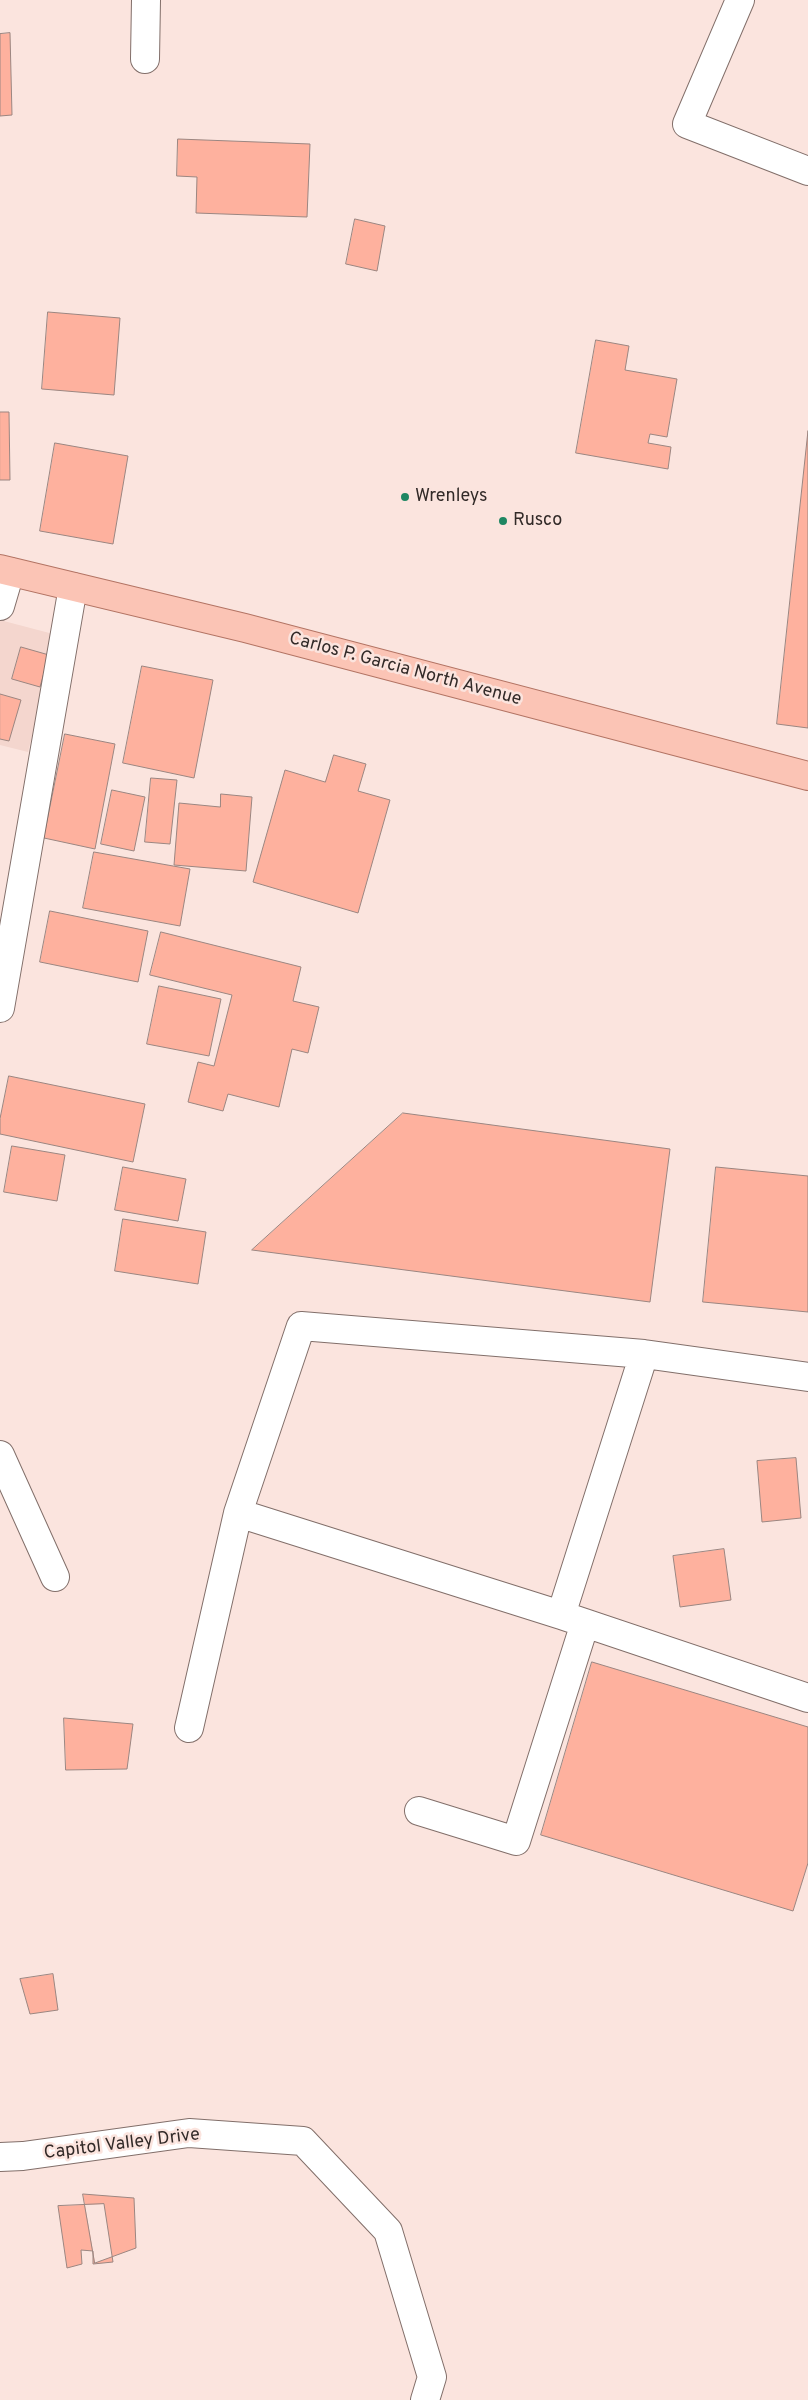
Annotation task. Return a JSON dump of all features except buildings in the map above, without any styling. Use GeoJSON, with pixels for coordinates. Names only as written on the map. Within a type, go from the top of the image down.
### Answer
{"type":"FeatureCollection","features":[{"type":"Feature","properties":{"kind":"main road","name":"Carlos P. Garcia North Avenue"},"geometry":{"type":"LineString","coordinates":[[5,570],[245,628],[808,776]]}},
{"type":"Feature","properties":{"kind":"street"},"geometry":{"type":"LineString","coordinates":[[145,59],[146,0]]}},
{"type":"Feature","properties":{"kind":"street"},"geometry":{"type":"LineString","coordinates":[[740,0],[687,124],[808,171]]}},
{"type":"Feature","properties":{"kind":"street"},"geometry":{"type":"LineString","coordinates":[[0,606],[5,570]]}},
{"type":"Feature","properties":{"kind":"street"},"geometry":{"type":"LineString","coordinates":[[0,1008],[73,587]]}},
{"type":"Feature","properties":{"kind":"street"},"geometry":{"type":"LineString","coordinates":[[189,1728],[238,1513],[301,1326],[644,1354],[808,1377]]}},
{"type":"Feature","properties":{"kind":"street"},"geometry":{"type":"LineString","coordinates":[[420,1811],[516,1841],[644,1354]]}},
{"type":"Feature","properties":{"kind":"street"},"geometry":{"type":"LineString","coordinates":[[0,1455],[55,1578]]}},
{"type":"Feature","properties":{"kind":"street"},"geometry":{"type":"LineString","coordinates":[[238,1513],[573,1619],[808,1698]]}},
{"type":"Feature","properties":{"kind":"street","name":"Capitol Valley Drive"},"geometry":{"type":"LineString","coordinates":[[0,2157],[23,2156],[189,2133],[303,2141],[388,2232],[432,2377],[425,2400]]}},
{"type":"Feature","properties":{"kind":"shaded area"},"geometry":{"type":"Polygon","coordinates":[[[0,620],[57,635],[28,752],[0,745],[0,620]]]}},
{"type":"Feature","properties":{"kind":"place","name":"Wrenleys"},"geometry":{"type":"Point","coordinates":[405,497]}},
{"type":"Feature","properties":{"kind":"place","name":"Rusco"},"geometry":{"type":"Point","coordinates":[503,521]}}]}
